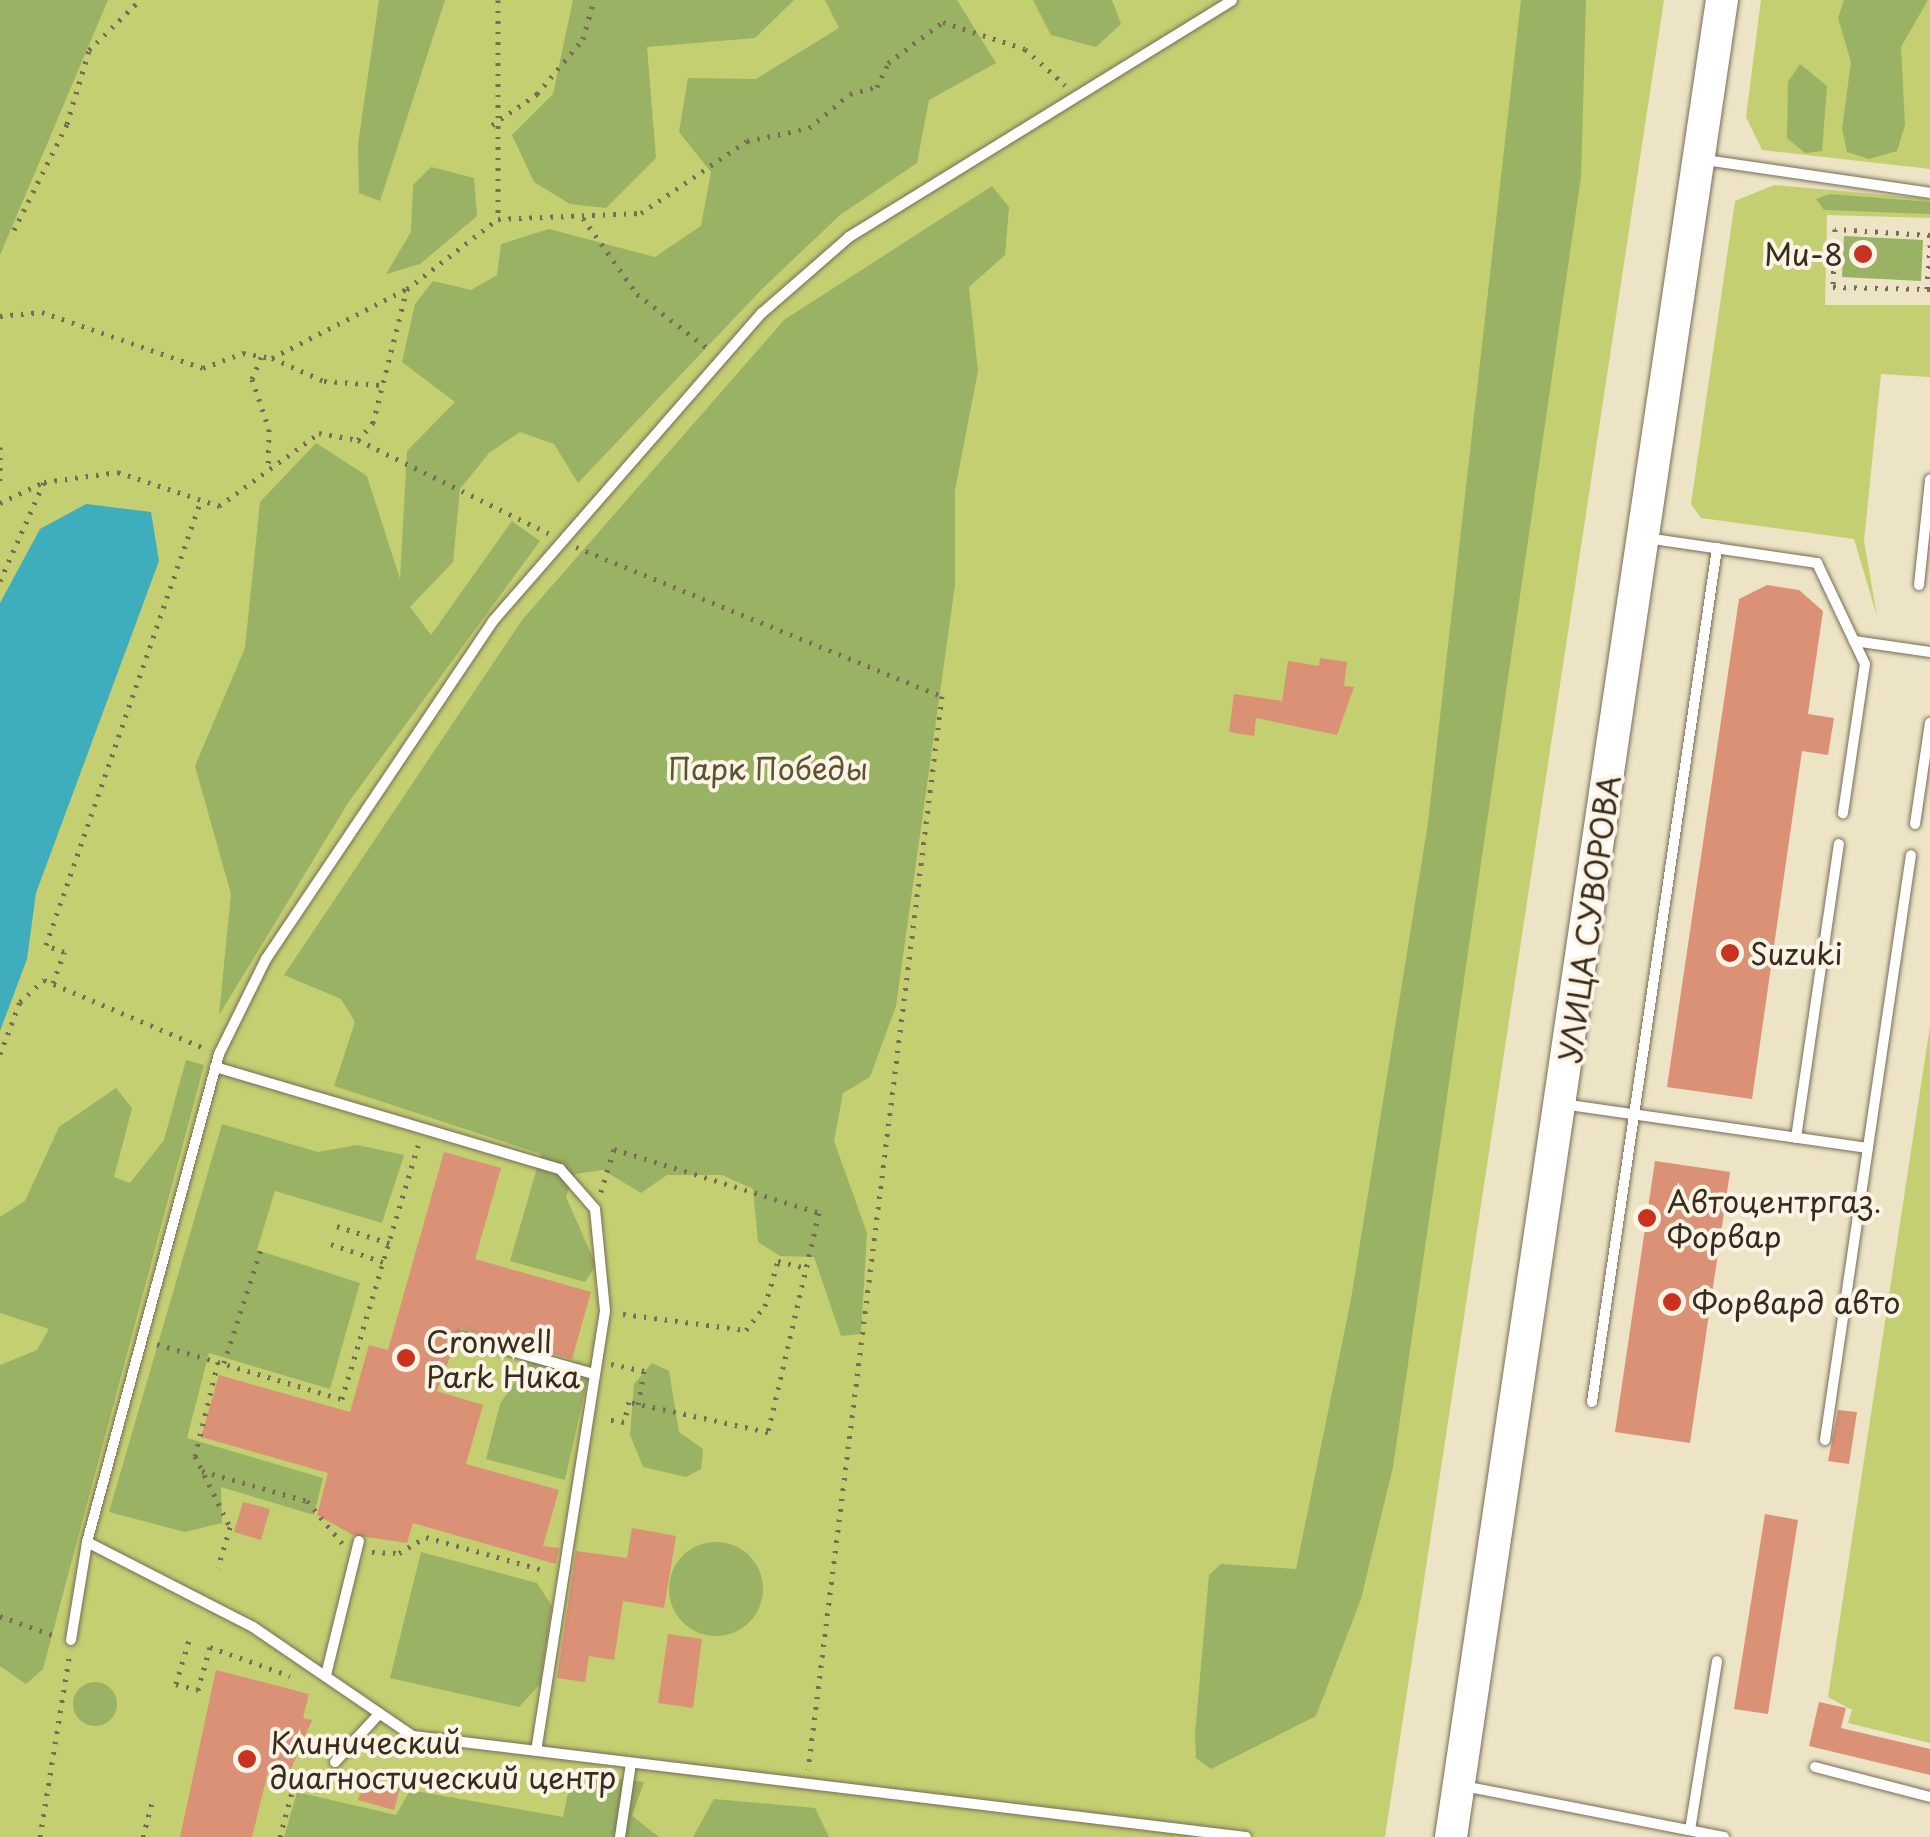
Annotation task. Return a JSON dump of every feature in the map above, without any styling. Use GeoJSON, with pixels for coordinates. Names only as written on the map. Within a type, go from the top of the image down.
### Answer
{"type":"FeatureCollection","features":[{"type":"Feature","properties":{"kind":"main road","name":"УЛИЦА СУВОРОВА"},"geometry":{"type":"LineString","coordinates":[[1450,1837],[1646,537],[1722,0]]}},
{"type":"Feature","properties":{"kind":"lane"},"geometry":{"type":"LineString","coordinates":[[71,1640],[88,1542],[219,1054],[266,959],[494,621],[559,540],[722,358],[848,237],[1232,0]]}},
{"type":"Feature","properties":{"kind":"lane"},"geometry":{"type":"LineString","coordinates":[[1700,159],[1930,193]]}},
{"type":"Feature","properties":{"kind":"lane"},"geometry":{"type":"LineString","coordinates":[[1919,585],[1930,480]]}},
{"type":"Feature","properties":{"kind":"lane"},"geometry":{"type":"LineString","coordinates":[[1646,537],[1817,563],[1865,664],[1843,812]]}},
{"type":"Feature","properties":{"kind":"lane"},"geometry":{"type":"LineString","coordinates":[[1592,1402],[1717,548]]}},
{"type":"Feature","properties":{"kind":"lane"},"geometry":{"type":"LineString","coordinates":[[1854,641],[1930,652]]}},
{"type":"Feature","properties":{"kind":"lane"},"geometry":{"type":"LineString","coordinates":[[1915,824],[1930,723]]}},
{"type":"Feature","properties":{"kind":"lane"},"geometry":{"type":"LineString","coordinates":[[1796,1138],[1838,844]]}},
{"type":"Feature","properties":{"kind":"lane"},"geometry":{"type":"LineString","coordinates":[[1825,1440],[1911,855]]}},
{"type":"Feature","properties":{"kind":"lane"},"geometry":{"type":"LineString","coordinates":[[215,1067],[560,1169],[595,1209],[605,1310],[536,1751]]}},
{"type":"Feature","properties":{"kind":"lane"},"geometry":{"type":"LineString","coordinates":[[1562,1104],[1868,1148]]}},
{"type":"Feature","properties":{"kind":"lane"},"geometry":{"type":"LineString","coordinates":[[462,1337],[595,1367]]}},
{"type":"Feature","properties":{"kind":"lane"},"geometry":{"type":"LineString","coordinates":[[88,1542],[326,1675],[378,1716],[413,1736],[1246,1837]]}},
{"type":"Feature","properties":{"kind":"lane"},"geometry":{"type":"LineString","coordinates":[[326,1675],[359,1545]]}},
{"type":"Feature","properties":{"kind":"lane"},"geometry":{"type":"LineString","coordinates":[[1690,1830],[1717,1661]]}},
{"type":"Feature","properties":{"kind":"lane"},"geometry":{"type":"LineString","coordinates":[[335,1762],[378,1716]]}},
{"type":"Feature","properties":{"kind":"lane"},"geometry":{"type":"LineString","coordinates":[[620,1837],[631,1763]]}},
{"type":"Feature","properties":{"kind":"lane"},"geometry":{"type":"LineString","coordinates":[[1815,1767],[1930,1796]]}},
{"type":"Feature","properties":{"kind":"lane"},"geometry":{"type":"LineString","coordinates":[[1458,1785],[1724,1837]]}},
{"type":"Feature","properties":{"kind":"path"},"geometry":{"type":"LineString","coordinates":[[14,230],[66,124],[90,50],[140,0]]}},
{"type":"Feature","properties":{"kind":"path"},"geometry":{"type":"LineString","coordinates":[[498,0],[492,126],[498,219]]}},
{"type":"Feature","properties":{"kind":"path"},"geometry":{"type":"LineString","coordinates":[[492,126],[536,94],[583,40],[594,0]]}},
{"type":"Feature","properties":{"kind":"path"},"geometry":{"type":"LineString","coordinates":[[272,358],[407,288],[498,219],[641,213],[747,141],[809,128],[850,94],[877,87],[888,63],[944,22],[1025,49],[1064,85],[1100,84]]}},
{"type":"Feature","properties":{"kind":"path"},"geometry":{"type":"LineString","coordinates":[[583,217],[637,294],[722,358]]}},
{"type":"Feature","properties":{"kind":"path"},"geometry":{"type":"LineString","coordinates":[[1930,235],[1835,229],[1833,287],[1929,290],[1930,245]]}},
{"type":"Feature","properties":{"kind":"path"},"geometry":{"type":"LineString","coordinates":[[358,440],[373,423],[407,288]]}},
{"type":"Feature","properties":{"kind":"path"},"geometry":{"type":"LineString","coordinates":[[0,316],[42,312],[203,368],[262,356],[324,381],[381,385]]}},
{"type":"Feature","properties":{"kind":"path"},"geometry":{"type":"LineString","coordinates":[[262,356],[252,379],[269,429],[268,470]]}},
{"type":"Feature","properties":{"kind":"path"},"geometry":{"type":"LineString","coordinates":[[0,504],[44,482],[118,472],[200,503],[240,498],[268,470],[320,432],[358,440],[559,540],[942,698],[806,1784]]}},
{"type":"Feature","properties":{"kind":"path"},"geometry":{"type":"LineString","coordinates":[[0,447],[0,488]]}},
{"type":"Feature","properties":{"kind":"path"},"geometry":{"type":"LineString","coordinates":[[0,580],[44,482]]}},
{"type":"Feature","properties":{"kind":"path"},"geometry":{"type":"LineString","coordinates":[[0,1054],[20,1002],[53,983],[64,952],[46,946],[200,503]]}},
{"type":"Feature","properties":{"kind":"path"},"geometry":{"type":"LineString","coordinates":[[53,983],[219,1054]]}},
{"type":"Feature","properties":{"kind":"path"},"geometry":{"type":"LineString","coordinates":[[143,1339],[342,1399],[423,1128]]}},
{"type":"Feature","properties":{"kind":"path"},"geometry":{"type":"LineString","coordinates":[[587,1416],[624,1422],[628,1402],[768,1432],[820,1213],[614,1150],[595,1209]]}},
{"type":"Feature","properties":{"kind":"path"},"geometry":{"type":"LineString","coordinates":[[337,1226],[389,1243]]}},
{"type":"Feature","properties":{"kind":"path"},"geometry":{"type":"LineString","coordinates":[[331,1244],[384,1262]]}},
{"type":"Feature","properties":{"kind":"path"},"geometry":{"type":"LineString","coordinates":[[218,1567],[226,1554],[230,1527],[194,1456],[262,1246]]}},
{"type":"Feature","properties":{"kind":"path"},"geometry":{"type":"LineString","coordinates":[[605,1310],[746,1330],[765,1306],[778,1261],[806,1268]]}},
{"type":"Feature","properties":{"kind":"path"},"geometry":{"type":"LineString","coordinates":[[595,1367],[644,1371],[638,1404]]}},
{"type":"Feature","properties":{"kind":"path"},"geometry":{"type":"LineString","coordinates":[[202,1470],[307,1501],[335,1541],[399,1553],[426,1538],[564,1576]]}},
{"type":"Feature","properties":{"kind":"path"},"geometry":{"type":"LineString","coordinates":[[0,1616],[71,1640],[40,1837]]}},
{"type":"Feature","properties":{"kind":"path"},"geometry":{"type":"LineString","coordinates":[[189,1640],[176,1686],[198,1690],[210,1648],[298,1680]]}},
{"type":"Feature","properties":{"kind":"path"},"geometry":{"type":"LineString","coordinates":[[280,1837],[294,1784]]}},
{"type":"Feature","properties":{"kind":"path"},"geometry":{"type":"LineString","coordinates":[[143,1837],[154,1798]]}},
{"type":"Feature","properties":{"kind":"green space","name":"Парк Победы"},"geometry":{"type":"Polygon","coordinates":[[[0,0],[1664,0],[1385,1837],[0,1837],[0,0]]]}},
{"type":"Feature","properties":{"kind":"green space"},"geometry":{"type":"Polygon","coordinates":[[[0,0],[108,0],[0,255],[0,0]]]}},
{"type":"Feature","properties":{"kind":"green space"},"geometry":{"type":"Polygon","coordinates":[[[379,0],[445,0],[380,201],[359,193],[358,144],[379,0]]]}},
{"type":"Feature","properties":{"kind":"green space"},"geometry":{"type":"Polygon","coordinates":[[[573,0],[794,0],[755,38],[647,47],[656,158],[606,208],[570,204],[534,182],[512,135],[553,94],[573,0]]]}},
{"type":"Feature","properties":{"kind":"green space"},"geometry":{"type":"Polygon","coordinates":[[[825,0],[957,0],[996,63],[929,100],[917,163],[840,215],[762,289],[578,483],[554,444],[520,432],[489,453],[460,489],[453,562],[410,607],[431,635],[512,521],[540,541],[348,803],[219,1015],[231,894],[195,766],[245,648],[260,502],[316,443],[367,476],[400,579],[407,451],[455,402],[402,362],[415,304],[433,281],[471,290],[497,275],[501,244],[549,229],[655,257],[701,226],[711,172],[679,132],[688,78],[756,79],[839,28],[825,0]]]}},
{"type":"Feature","properties":{"kind":"green space"},"geometry":{"type":"Polygon","coordinates":[[[1033,0],[1112,0],[1121,24],[1096,47],[1051,35],[1033,0]]]}},
{"type":"Feature","properties":{"kind":"green space"},"geometry":{"type":"Polygon","coordinates":[[[1521,0],[1586,0],[1581,177],[1393,1467],[1361,1599],[1316,1716],[1211,1769],[1196,1758],[1195,1734],[1209,1575],[1221,1564],[1296,1569],[1351,1299],[1428,823],[1521,0]]]}},
{"type":"Feature","properties":{"kind":"green space"},"geometry":{"type":"Polygon","coordinates":[[[1761,0],[1930,0],[1930,169],[1762,150],[1746,117],[1761,0]]]}},
{"type":"Feature","properties":{"kind":"green space"},"geometry":{"type":"Polygon","coordinates":[[[1844,0],[1928,0],[1901,47],[1905,125],[1897,151],[1869,159],[1847,152],[1842,129],[1851,62],[1838,18],[1844,0]]]}},
{"type":"Feature","properties":{"kind":"green space"},"geometry":{"type":"Polygon","coordinates":[[[1800,64],[1827,86],[1822,151],[1805,153],[1787,138],[1788,82],[1800,64]]]}},
{"type":"Feature","properties":{"kind":"green space"},"geometry":{"type":"Polygon","coordinates":[[[431,167],[474,178],[477,216],[420,264],[386,274],[411,232],[413,185],[431,167]]]}},
{"type":"Feature","properties":{"kind":"green space"},"geometry":{"type":"Polygon","coordinates":[[[1774,185],[1930,199],[1930,218],[1827,215],[1825,305],[1930,305],[1930,377],[1881,374],[1864,541],[1877,616],[1854,539],[1701,518],[1691,504],[1735,201],[1774,185]]]}},
{"type":"Feature","properties":{"kind":"green space"},"geometry":{"type":"Polygon","coordinates":[[[992,186],[1009,207],[1005,255],[969,287],[978,371],[955,490],[955,585],[896,1006],[870,1077],[843,1093],[834,1141],[867,1233],[861,1334],[841,1336],[814,1257],[780,1256],[758,1242],[753,1189],[722,1175],[667,1175],[641,1193],[603,1170],[575,1174],[566,1197],[596,1265],[585,1282],[510,1261],[541,1154],[334,1086],[355,1022],[341,999],[284,975],[522,620],[784,320],[992,186]]]}},
{"type":"Feature","properties":{"kind":"green space"},"geometry":{"type":"Polygon","coordinates":[[[1830,194],[1930,202],[1930,214],[1824,210],[1816,199],[1830,194]]]}},
{"type":"Feature","properties":{"kind":"green space"},"geometry":{"type":"Polygon","coordinates":[[[1844,236],[1923,240],[1921,281],[1842,277],[1844,236]]]}},
{"type":"Feature","properties":{"kind":"green space"},"geometry":{"type":"Polygon","coordinates":[[[1930,1026],[1930,1743],[1848,1723],[1852,1710],[1828,1697],[1930,1026]]]}},
{"type":"Feature","properties":{"kind":"green space"},"geometry":{"type":"Polygon","coordinates":[[[186,1060],[204,1065],[43,1669],[26,1684],[0,1666],[0,1365],[37,1350],[49,1329],[0,1313],[0,1217],[25,1201],[59,1127],[116,1088],[132,1108],[114,1177],[130,1183],[164,1140],[186,1060]]]}},
{"type":"Feature","properties":{"kind":"green space"},"geometry":{"type":"Polygon","coordinates":[[[222,1124],[318,1152],[357,1145],[404,1155],[382,1223],[275,1191],[257,1250],[360,1283],[330,1389],[209,1353],[187,1438],[323,1478],[314,1515],[221,1487],[222,1523],[185,1532],[109,1512],[222,1124]]]}},
{"type":"Feature","properties":{"kind":"green space"},"geometry":{"type":"Polygon","coordinates":[[[530,1360],[588,1377],[565,1480],[486,1459],[500,1404],[530,1360]]]}},
{"type":"Feature","properties":{"kind":"green space"},"geometry":{"type":"Polygon","coordinates":[[[652,1363],[669,1371],[679,1432],[703,1449],[701,1469],[686,1477],[643,1467],[630,1435],[634,1384],[652,1363]]]}},
{"type":"Feature","properties":{"kind":"green space"},"geometry":{"type":"Polygon","coordinates":[[[716,1542],[734,1546],[749,1556],[759,1571],[763,1589],[759,1607],[749,1622],[734,1632],[716,1636],[698,1632],[683,1622],[673,1607],[669,1589],[673,1571],[683,1556],[698,1546],[716,1542]]]}},
{"type":"Feature","properties":{"kind":"green space"},"geometry":{"type":"Polygon","coordinates":[[[421,1552],[537,1583],[552,1606],[540,1684],[519,1707],[390,1678],[421,1552]]]}},
{"type":"Feature","properties":{"kind":"green space"},"geometry":{"type":"Polygon","coordinates":[[[95,1682],[110,1689],[117,1704],[110,1719],[95,1726],[80,1719],[73,1704],[80,1689],[95,1682]]]}},
{"type":"Feature","properties":{"kind":"green space"},"geometry":{"type":"Polygon","coordinates":[[[572,1773],[644,1782],[632,1816],[659,1837],[284,1837],[297,1792],[396,1815],[410,1790],[563,1817],[572,1773]]]}},
{"type":"Feature","properties":{"kind":"green space"},"geometry":{"type":"Polygon","coordinates":[[[714,1799],[815,1808],[829,1837],[693,1837],[714,1799]]]}},
{"type":"Feature","properties":{"kind":"water"},"geometry":{"type":"Polygon","coordinates":[[[86,504],[151,512],[159,561],[36,893],[27,959],[0,1031],[0,603],[40,529],[86,504]]]}},
{"type":"Feature","properties":{"kind":"building","name":"Suzuki"},"geometry":{"type":"Polygon","coordinates":[[[1767,585],[1799,590],[1823,611],[1808,714],[1834,718],[1828,755],[1802,751],[1752,1099],[1667,1087],[1739,599],[1767,585]]]}},
{"type":"Feature","properties":{"kind":"building"},"geometry":{"type":"Polygon","coordinates":[[[1320,658],[1347,662],[1344,686],[1354,687],[1337,735],[1256,718],[1254,736],[1229,732],[1234,694],[1282,701],[1288,661],[1319,666],[1320,658]]]}},
{"type":"Feature","properties":{"kind":"building","name":"Cronwell Park Ника"},"geometry":{"type":"Polygon","coordinates":[[[444,1152],[501,1168],[475,1259],[591,1292],[572,1359],[461,1328],[437,1391],[483,1405],[466,1464],[559,1490],[543,1546],[559,1548],[556,1564],[413,1523],[407,1543],[353,1535],[317,1515],[328,1473],[201,1437],[219,1375],[350,1412],[369,1345],[388,1350],[444,1152]]]}},
{"type":"Feature","properties":{"kind":"building","name":"Форвард авто"},"geometry":{"type":"Polygon","coordinates":[[[1655,1161],[1730,1172],[1690,1443],[1615,1432],[1655,1161]]]}},
{"type":"Feature","properties":{"kind":"building"},"geometry":{"type":"Polygon","coordinates":[[[1838,1410],[1857,1412],[1849,1464],[1828,1461],[1838,1410]]]}},
{"type":"Feature","properties":{"kind":"building"},"geometry":{"type":"Polygon","coordinates":[[[243,1502],[270,1509],[261,1540],[234,1532],[243,1502]]]}},
{"type":"Feature","properties":{"kind":"building"},"geometry":{"type":"Polygon","coordinates":[[[1765,1514],[1798,1520],[1768,1714],[1734,1709],[1765,1514]]]}},
{"type":"Feature","properties":{"kind":"building"},"geometry":{"type":"Polygon","coordinates":[[[632,1528],[676,1536],[664,1608],[623,1601],[614,1660],[589,1656],[585,1682],[557,1678],[576,1551],[627,1558],[632,1528]]]}},
{"type":"Feature","properties":{"kind":"building"},"geometry":{"type":"Polygon","coordinates":[[[668,1634],[702,1639],[693,1708],[658,1703],[668,1634]]]}},
{"type":"Feature","properties":{"kind":"building","name":"Клинический диагностический центр"},"geometry":{"type":"Polygon","coordinates":[[[216,1670],[309,1694],[303,1718],[312,1720],[289,1774],[269,1768],[252,1837],[180,1837],[216,1670]]]}},
{"type":"Feature","properties":{"kind":"building"},"geometry":{"type":"Polygon","coordinates":[[[1819,1702],[1846,1708],[1841,1728],[1930,1749],[1930,1775],[1809,1746],[1819,1702]]]}},
{"type":"Feature","properties":{"kind":"building"},"geometry":{"type":"Polygon","coordinates":[[[364,1779],[400,1788],[394,1810],[358,1800],[364,1779]]]}},
{"type":"Feature","properties":{"kind":"place","name":"Ми-8"},"geometry":{"type":"Point","coordinates":[1863,254]}},
{"type":"Feature","properties":{"kind":"place","name":"Suzuki"},"geometry":{"type":"Point","coordinates":[1730,953]}},
{"type":"Feature","properties":{"kind":"place","name":"Автоцентргаз. Форвар"},"geometry":{"type":"Point","coordinates":[1647,1218]}},
{"type":"Feature","properties":{"kind":"place","name":"Форвард авто"},"geometry":{"type":"Point","coordinates":[1672,1302]}},
{"type":"Feature","properties":{"kind":"place","name":"Cronwell Park Ника"},"geometry":{"type":"Point","coordinates":[406,1358]}},
{"type":"Feature","properties":{"kind":"place","name":"Клинический диагностический центр"},"geometry":{"type":"Point","coordinates":[247,1759]}}]}
